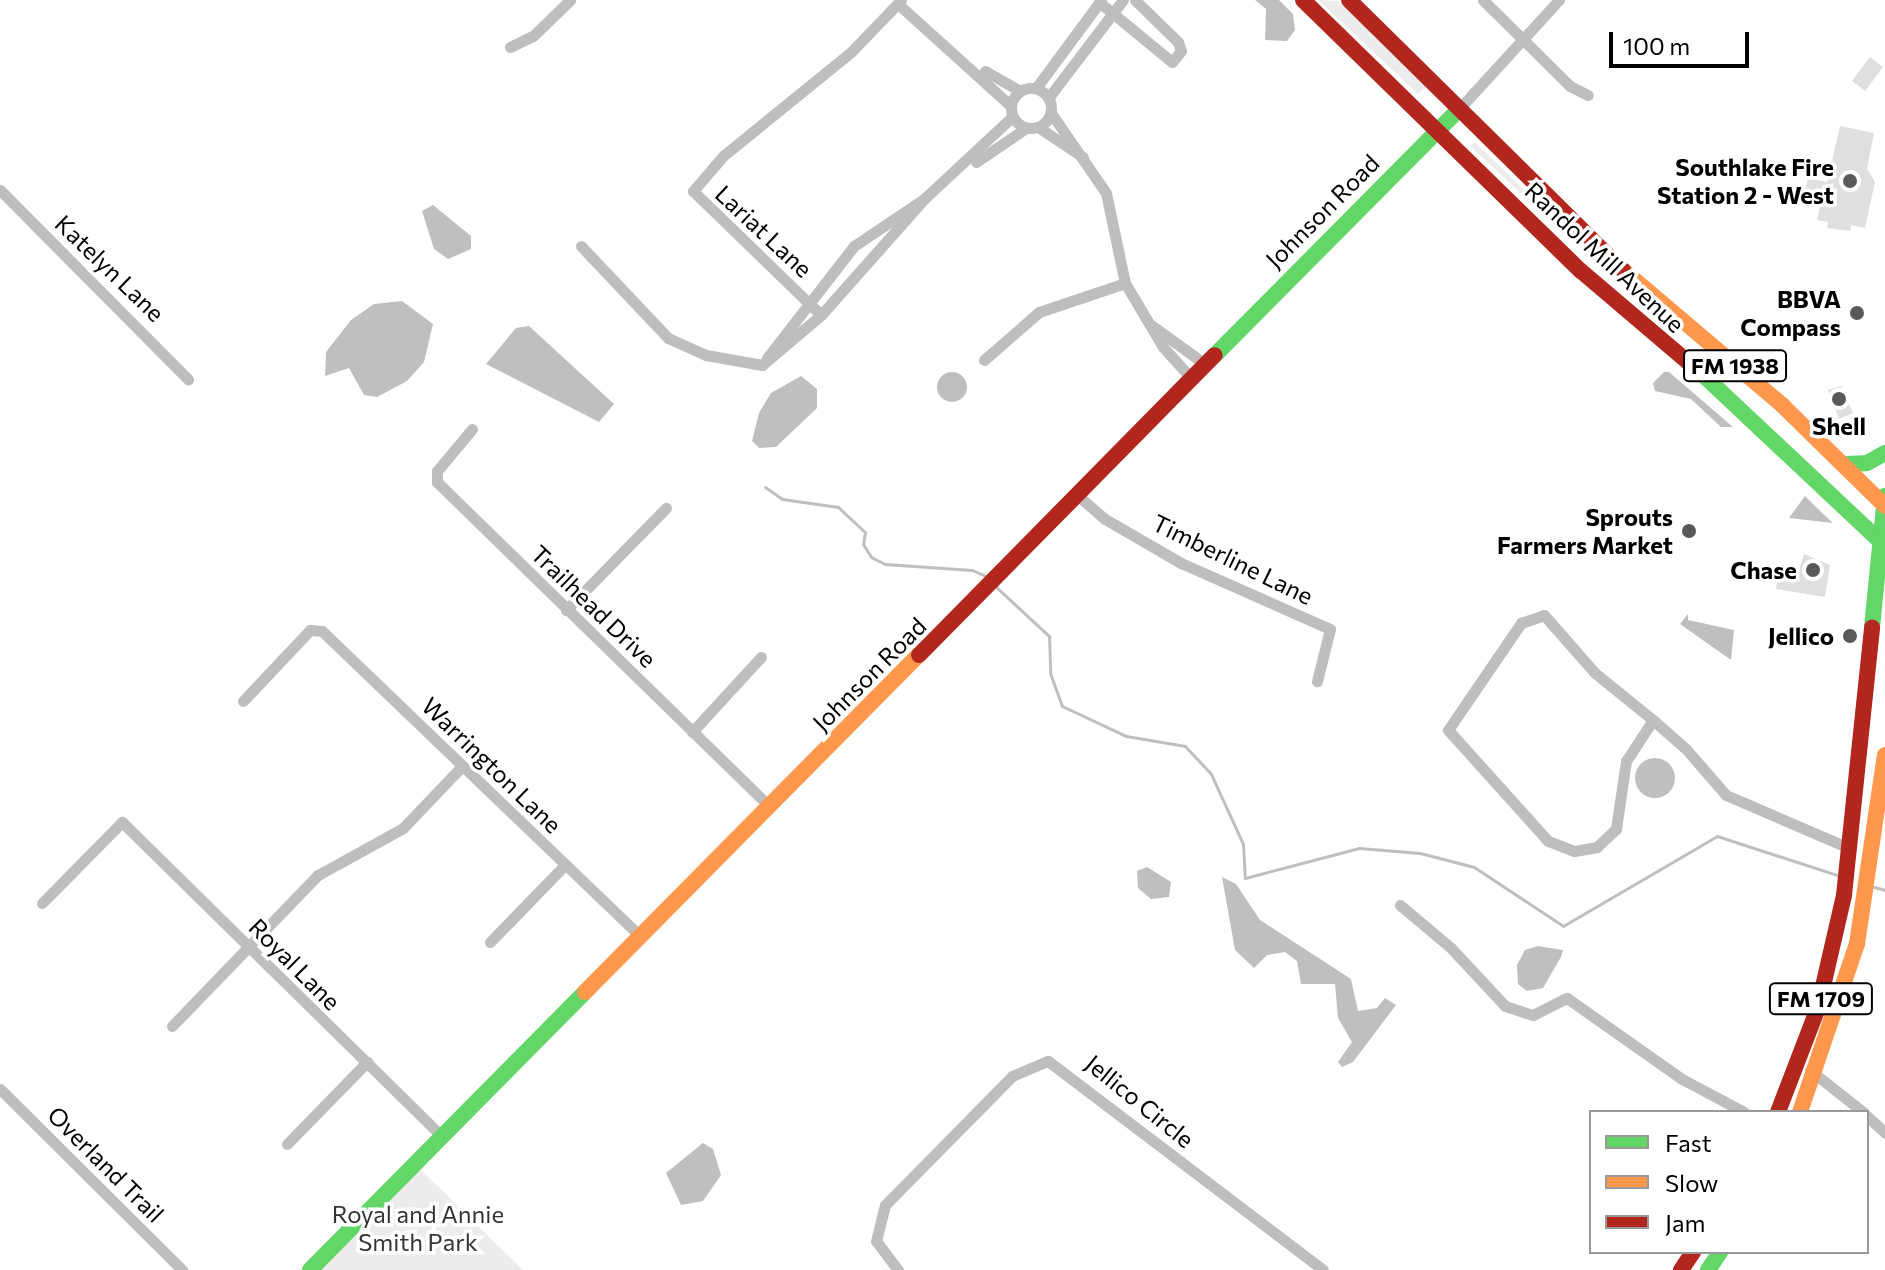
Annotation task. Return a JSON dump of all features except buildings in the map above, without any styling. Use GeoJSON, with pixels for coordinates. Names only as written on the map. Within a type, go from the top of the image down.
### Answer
{"type":"FeatureCollection","features":[{"type":"Feature","properties":{"kind":"main road","name":"Randol Mill Avenue"},"geometry":{"type":"LineString","coordinates":[[1303,0],[1581,271],[1765,428],[1883,544]]}},
{"type":"Feature","properties":{"kind":"main road","name":"Randol Mill Avenue"},"geometry":{"type":"LineString","coordinates":[[1349,0],[1592,244],[1843,464],[1884,505]]}},
{"type":"Feature","properties":{"kind":"main road","name":"Johnson Road"},"geometry":{"type":"LineString","coordinates":[[310,1270],[1459,109]]}},
{"type":"Feature","properties":{"kind":"main road"},"geometry":{"type":"LineString","coordinates":[[1843,464],[1858,465],[1885,453]]}},
{"type":"Feature","properties":{"kind":"main road","name":"FM 1709"},"geometry":{"type":"LineString","coordinates":[[1779,1110],[1798,1066],[1844,895],[1883,544],[1885,496]]}},
{"type":"Feature","properties":{"kind":"main road","name":"FM 1709"},"geometry":{"type":"LineString","coordinates":[[1801,1110],[1817,1073],[1864,909],[1885,755]]}},
{"type":"Feature","properties":{"kind":"street"},"geometry":{"type":"LineString","coordinates":[[510,47],[533,36],[570,0]]}},
{"type":"Feature","properties":{"kind":"street"},"geometry":{"type":"LineString","coordinates":[[1123,0],[1049,97],[1051,113],[1106,193],[1125,283],[1151,325],[1191,378]]}},
{"type":"Feature","properties":{"kind":"street"},"geometry":{"type":"LineString","coordinates":[[967,60],[1020,91],[1036,88],[1100,1],[1172,62],[1181,51],[1178,42],[1135,0]]}},
{"type":"Feature","properties":{"kind":"street"},"geometry":{"type":"LineString","coordinates":[[1483,0],[1526,43],[1588,95]]}},
{"type":"Feature","properties":{"kind":"street"},"geometry":{"type":"LineString","coordinates":[[1459,109],[1526,43],[1559,0]]}},
{"type":"Feature","properties":{"kind":"street"},"geometry":{"type":"LineString","coordinates":[[900,2],[967,60],[1012,111],[1032,127],[1084,157]]}},
{"type":"Feature","properties":{"kind":"street","name":"Lariat Lane"},"geometry":{"type":"LineString","coordinates":[[821,315],[693,191],[723,156],[851,52],[900,2]]}},
{"type":"Feature","properties":{"kind":"street"},"geometry":{"type":"LineString","coordinates":[[1036,88],[1049,97]]}},
{"type":"Feature","properties":{"kind":"street"},"geometry":{"type":"LineString","coordinates":[[965,168],[1012,111],[1020,91]]}},
{"type":"Feature","properties":{"kind":"street"},"geometry":{"type":"LineString","coordinates":[[762,365],[821,315],[925,198],[965,168],[1051,113]]}},
{"type":"Feature","properties":{"kind":"street","name":"Katelyn Lane"},"geometry":{"type":"LineString","coordinates":[[0,190],[188,379]]}},
{"type":"Feature","properties":{"kind":"street"},"geometry":{"type":"LineString","coordinates":[[762,365],[807,302],[854,246],[905,206],[925,198]]}},
{"type":"Feature","properties":{"kind":"street"},"geometry":{"type":"LineString","coordinates":[[581,246],[668,338],[706,355],[762,365]]}},
{"type":"Feature","properties":{"kind":"street"},"geometry":{"type":"LineString","coordinates":[[984,360],[1039,312],[1125,283]]}},
{"type":"Feature","properties":{"kind":"street"},"geometry":{"type":"LineString","coordinates":[[1151,325],[1205,364]]}},
{"type":"Feature","properties":{"kind":"street","name":"Trailhead Drive"},"geometry":{"type":"LineString","coordinates":[[472,429],[437,471],[437,482],[769,806]]}},
{"type":"Feature","properties":{"kind":"street","name":"Timberline Lane"},"geometry":{"type":"LineString","coordinates":[[1076,494],[1105,519],[1181,563],[1330,629],[1317,681]]}},
{"type":"Feature","properties":{"kind":"street"},"geometry":{"type":"LineString","coordinates":[[566,610],[666,508]]}},
{"type":"Feature","properties":{"kind":"street"},"geometry":{"type":"LineString","coordinates":[[1653,720],[1626,761],[1616,829],[1597,847],[1574,851],[1548,841],[1448,730],[1521,623],[1537,613],[1653,720],[1733,800],[1848,853]]}},
{"type":"Feature","properties":{"kind":"street","name":"Warrington Lane"},"geometry":{"type":"LineString","coordinates":[[243,701],[316,627],[639,935]]}},
{"type":"Feature","properties":{"kind":"street"},"geometry":{"type":"LineString","coordinates":[[692,732],[761,657]]}},
{"type":"Feature","properties":{"kind":"street"},"geometry":{"type":"LineString","coordinates":[[172,1026],[318,875],[403,828],[461,767]]}},
{"type":"Feature","properties":{"kind":"street","name":"Royal Lane"},"geometry":{"type":"LineString","coordinates":[[42,903],[122,822],[441,1135]]}},
{"type":"Feature","properties":{"kind":"street"},"geometry":{"type":"LineString","coordinates":[[490,942],[565,865]]}},
{"type":"Feature","properties":{"kind":"street"},"geometry":{"type":"LineString","coordinates":[[1400,905],[1451,948],[1505,1006],[1533,1015],[1567,998],[1682,1079],[1740,1110]]}},
{"type":"Feature","properties":{"kind":"street","name":"Jellico Circle"},"geometry":{"type":"LineString","coordinates":[[898,1270],[876,1241],[885,1205],[1012,1076],[1048,1061],[1323,1270]]}},
{"type":"Feature","properties":{"kind":"street"},"geometry":{"type":"LineString","coordinates":[[287,1144],[367,1062]]}},
{"type":"Feature","properties":{"kind":"street"},"geometry":{"type":"LineString","coordinates":[[1798,1066],[1817,1073],[1861,1110]]}},
{"type":"Feature","properties":{"kind":"street","name":"Overland Trail"},"geometry":{"type":"LineString","coordinates":[[0,1089],[182,1270]]}},
{"type":"Feature","properties":{"kind":"street"},"geometry":{"type":"LineString","coordinates":[[1869,1118],[1885,1133]]}},
{"type":"Feature","properties":{"kind":"green space"},"geometry":{"type":"Polygon","coordinates":[[[1318,0],[1338,1],[1426,86],[1418,94],[1318,0]]]}},
{"type":"Feature","properties":{"kind":"green space"},"geometry":{"type":"Polygon","coordinates":[[[1475,142],[1579,244],[1470,146],[1475,142]]]}},
{"type":"Feature","properties":{"kind":"green space","name":"Royal and Annie Smith Park"},"geometry":{"type":"Polygon","coordinates":[[[418,1167],[523,1270],[319,1270],[418,1167]]]}},
{"type":"Feature","properties":{"kind":"shaded area"},"geometry":{"type":"Polygon","coordinates":[[[1255,0],[1279,0],[1293,14],[1295,30],[1287,41],[1265,40],[1266,9],[1255,0]]]}},
{"type":"Feature","properties":{"kind":"shaded area"},"geometry":{"type":"Polygon","coordinates":[[[433,205],[471,236],[471,249],[448,259],[434,249],[422,211],[433,205]]]}},
{"type":"Feature","properties":{"kind":"shaded area"},"geometry":{"type":"Polygon","coordinates":[[[402,301],[433,324],[424,362],[407,381],[377,397],[364,395],[349,368],[325,376],[326,352],[351,320],[374,304],[402,301]]]}},
{"type":"Feature","properties":{"kind":"shaded area"},"geometry":{"type":"Polygon","coordinates":[[[529,326],[614,404],[599,422],[486,364],[516,328],[529,326]]]}},
{"type":"Feature","properties":{"kind":"shaded area"},"geometry":{"type":"Polygon","coordinates":[[[952,372],[963,376],[967,387],[963,398],[952,402],[941,398],[937,387],[941,376],[952,372]]]}},
{"type":"Feature","properties":{"kind":"shaded area"},"geometry":{"type":"Polygon","coordinates":[[[1664,372],[1669,372],[1733,427],[1721,427],[1691,399],[1655,391],[1653,383],[1664,372]]]}},
{"type":"Feature","properties":{"kind":"shaded area"},"geometry":{"type":"Polygon","coordinates":[[[801,376],[817,389],[817,408],[776,447],[759,448],[752,441],[759,413],[771,393],[801,376]]]}},
{"type":"Feature","properties":{"kind":"shaded area"},"geometry":{"type":"Polygon","coordinates":[[[1805,496],[1817,508],[1833,523],[1789,518],[1805,496]]]}},
{"type":"Feature","properties":{"kind":"shaded area"},"geometry":{"type":"Polygon","coordinates":[[[1688,614],[1688,620],[1734,630],[1731,660],[1680,624],[1688,614]]]}},
{"type":"Feature","properties":{"kind":"shaded area"},"geometry":{"type":"Polygon","coordinates":[[[1655,758],[1669,764],[1675,778],[1669,792],[1655,798],[1641,792],[1635,778],[1641,764],[1655,758]]]}},
{"type":"Feature","properties":{"kind":"shaded area"},"geometry":{"type":"Polygon","coordinates":[[[1147,867],[1171,882],[1169,897],[1151,899],[1138,888],[1137,871],[1147,867]]]}},
{"type":"Feature","properties":{"kind":"shaded area"},"geometry":{"type":"Polygon","coordinates":[[[1222,877],[1236,884],[1260,920],[1351,979],[1358,1011],[1377,1008],[1385,998],[1396,1005],[1353,1062],[1342,1067],[1338,1062],[1352,1042],[1338,1018],[1335,984],[1301,984],[1297,961],[1285,952],[1267,955],[1254,968],[1235,950],[1222,877]]]}},
{"type":"Feature","properties":{"kind":"shaded area"},"geometry":{"type":"Polygon","coordinates":[[[1538,946],[1563,950],[1543,988],[1527,991],[1518,984],[1517,965],[1525,950],[1538,946]]]}},
{"type":"Feature","properties":{"kind":"shaded area"},"geometry":{"type":"Polygon","coordinates":[[[703,1143],[713,1149],[721,1175],[703,1201],[681,1205],[666,1173],[703,1143]]]}},
{"type":"Feature","properties":{"kind":"waterway"},"geometry":{"type":"LineString","coordinates":[[765,487],[782,499],[838,507],[865,532],[863,544],[871,557],[885,564],[972,570],[988,577]]}},
{"type":"Feature","properties":{"kind":"waterway"},"geometry":{"type":"LineString","coordinates":[[995,586],[1049,636],[1050,673],[1062,706],[1126,736],[1185,746],[1211,774],[1243,844],[1245,878],[1359,848],[1420,853],[1474,867],[1563,926],[1717,836],[1840,876]]}},
{"type":"Feature","properties":{"kind":"waterway"},"geometry":{"type":"LineString","coordinates":[[1874,887],[1885,890]]}},
{"type":"Feature","properties":{"kind":"traffic: fast"},"geometry":{"type":"LineString","coordinates":[[1215,355],[1459,109]]}},
{"type":"Feature","properties":{"kind":"traffic: fast"},"geometry":{"type":"LineString","coordinates":[[1701,373],[1885,546]]}},
{"type":"Feature","properties":{"kind":"traffic: fast"},"geometry":{"type":"LineString","coordinates":[[1843,464],[1867,463],[1885,453]]}},
{"type":"Feature","properties":{"kind":"traffic: fast"},"geometry":{"type":"LineString","coordinates":[[1872,627],[1885,496]]}},
{"type":"Feature","properties":{"kind":"traffic: fast"},"geometry":{"type":"LineString","coordinates":[[310,1270],[585,992]]}},
{"type":"Feature","properties":{"kind":"traffic: fast"},"geometry":{"type":"LineString","coordinates":[[1708,1270],[1719,1254]]}},
{"type":"Feature","properties":{"kind":"traffic: slow"},"geometry":{"type":"LineString","coordinates":[[1623,270],[1782,405],[1885,506]]}},
{"type":"Feature","properties":{"kind":"traffic: slow"},"geometry":{"type":"LineString","coordinates":[[585,992],[919,655]]}},
{"type":"Feature","properties":{"kind":"traffic: slow"},"geometry":{"type":"LineString","coordinates":[[1801,1110],[1857,944],[1885,755]]}},
{"type":"Feature","properties":{"kind":"traffic: jam"},"geometry":{"type":"LineString","coordinates":[[1303,0],[1581,271],[1701,373]]}},
{"type":"Feature","properties":{"kind":"traffic: jam"},"geometry":{"type":"LineString","coordinates":[[1349,0],[1623,270]]}},
{"type":"Feature","properties":{"kind":"traffic: jam"},"geometry":{"type":"LineString","coordinates":[[919,655],[1215,355]]}},
{"type":"Feature","properties":{"kind":"traffic: jam"},"geometry":{"type":"LineString","coordinates":[[1779,1110],[1818,1008],[1844,895],[1872,627]]}},
{"type":"Feature","properties":{"kind":"traffic: jam"},"geometry":{"type":"LineString","coordinates":[[1681,1270],[1692,1254]]}},
{"type":"Feature","properties":{"kind":"place","name":"Southlake Fire Station 2 - West"},"geometry":{"type":"Point","coordinates":[1850,181]}},
{"type":"Feature","properties":{"kind":"place","name":"BBVA Compass"},"geometry":{"type":"Point","coordinates":[1857,313]}},
{"type":"Feature","properties":{"kind":"place","name":"Shell"},"geometry":{"type":"Point","coordinates":[1839,399]}},
{"type":"Feature","properties":{"kind":"place","name":"Sprouts Farmers Market"},"geometry":{"type":"Point","coordinates":[1689,531]}},
{"type":"Feature","properties":{"kind":"place","name":"Chase"},"geometry":{"type":"Point","coordinates":[1813,570]}},
{"type":"Feature","properties":{"kind":"place","name":"Jellico"},"geometry":{"type":"Point","coordinates":[1850,636]}}]}
